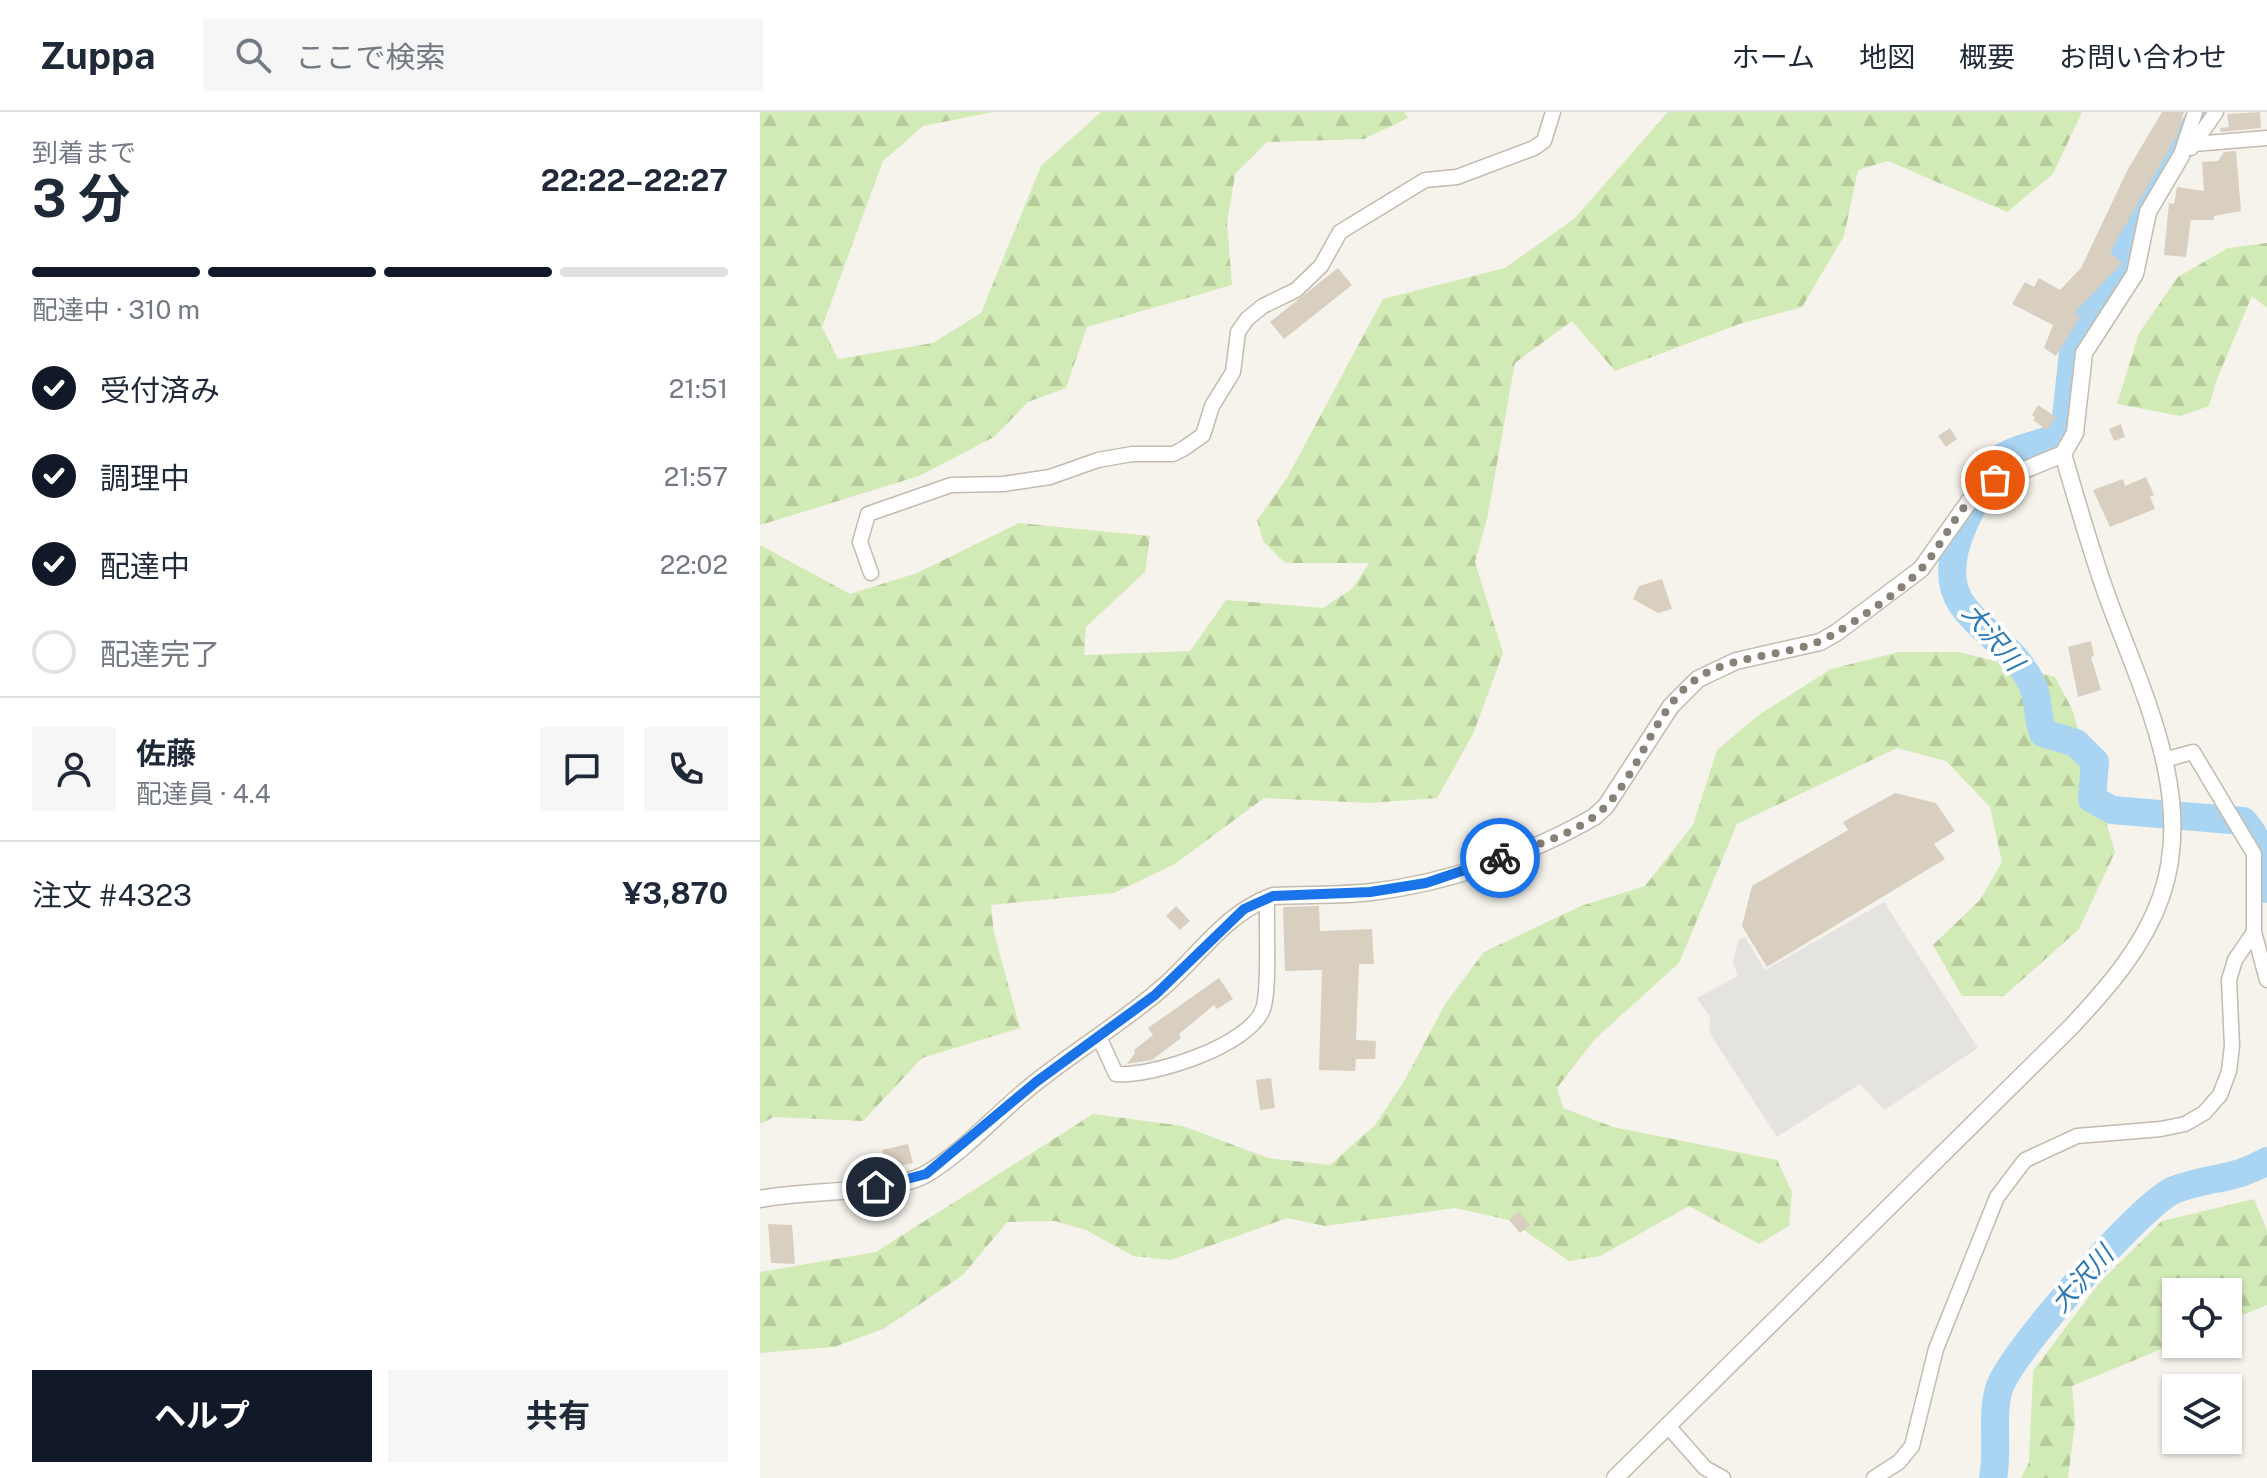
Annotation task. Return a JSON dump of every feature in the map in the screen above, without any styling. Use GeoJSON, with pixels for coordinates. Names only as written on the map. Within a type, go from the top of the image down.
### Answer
{"type":"FeatureCollection","features":[{"type":"Feature","properties":{"kind":"street"},"geometry":{"type":"LineString","coordinates":[[871,573],[860,542],[868,514],[951,485],[1019,482],[1050,477],[1098,460],[1132,454],[1173,454],[1183,449],[1203,435],[1212,406],[1233,372],[1238,332],[1247,319],[1263,306],[1296,290],[1321,266],[1340,232],[1425,180],[1457,177],[1534,148],[1544,141],[1553,112]]}},
{"type":"Feature","properties":{"kind":"street"},"geometry":{"type":"LineString","coordinates":[[2188,150],[2195,112]]}},
{"type":"Feature","properties":{"kind":"street"},"geometry":{"type":"LineString","coordinates":[[760,1199],[792,1192],[876,1187],[926,1174],[1036,1082],[1099,1037],[1184,969],[1227,921],[1267,898],[1370,892],[1426,883],[1489,863],[1577,826],[1606,806],[1671,706],[1698,679],[1736,661],[1820,642],[1836,633],[1921,569],[1978,489],[2063,454],[2075,433],[2084,353],[2135,274],[2148,212],[2216,112]]}},
{"type":"Feature","properties":{"kind":"street"},"geometry":{"type":"LineString","coordinates":[[2188,150],[2267,138]]}},
{"type":"Feature","properties":{"kind":"street"},"geometry":{"type":"LineString","coordinates":[[1615,1478],[2072,1026],[2132,955],[2162,895],[2168,864],[2171,793],[2164,760],[2063,454]]}},
{"type":"Feature","properties":{"kind":"street"},"geometry":{"type":"LineString","coordinates":[[2164,760],[2193,752],[2254,854],[2254,932],[2267,980]]}},
{"type":"Feature","properties":{"kind":"street"},"geometry":{"type":"LineString","coordinates":[[1099,1037],[1116,1074],[1135,1076],[1187,1063],[1238,1034],[1262,1013],[1266,996],[1267,898]]}},
{"type":"Feature","properties":{"kind":"street"},"geometry":{"type":"LineString","coordinates":[[1874,1478],[1899,1462],[1912,1446],[1936,1349],[1997,1197],[2025,1160],[2077,1136],[2185,1124],[2204,1113],[2220,1095],[2229,1071],[2232,1046],[2229,980],[2235,960],[2254,932]]}},
{"type":"Feature","properties":{"kind":"street"},"geometry":{"type":"LineString","coordinates":[[1667,1425],[1705,1468],[1723,1478]]}},
{"type":"Feature","properties":{"kind":"green space"},"geometry":{"type":"Polygon","coordinates":[[[760,112],[993,112],[923,126],[883,161],[822,327],[838,359],[933,343],[981,313],[1041,166],[1101,112],[1404,112],[1408,118],[1364,139],[1267,142],[1235,174],[1227,224],[1232,285],[1087,327],[1066,388],[1028,402],[994,437],[919,476],[760,525],[760,112]]]}},
{"type":"Feature","properties":{"kind":"green space"},"geometry":{"type":"Polygon","coordinates":[[[1668,112],[2082,112],[2053,174],[2007,212],[1888,161],[1858,170],[1844,236],[1802,307],[1739,324],[1615,371],[1572,321],[1515,363],[1487,519],[1475,562],[1503,653],[1473,734],[1437,798],[1370,803],[1264,798],[1175,864],[1114,893],[991,905],[994,933],[1020,1028],[922,1058],[863,1121],[774,1117],[760,1124],[760,545],[850,594],[917,573],[1019,523],[1150,536],[1145,572],[1086,627],[1084,655],[1190,651],[1226,600],[1323,608],[1352,589],[1369,563],[1285,563],[1263,541],[1257,520],[1287,478],[1383,299],[1505,268],[1574,219],[1668,112]]]}},
{"type":"Feature","properties":{"kind":"green space"},"geometry":{"type":"Polygon","coordinates":[[[2267,243],[2267,308],[2252,296],[2209,406],[2180,416],[2117,404],[2139,333],[2178,277],[2228,248],[2267,243]]]}},
{"type":"Feature","properties":{"kind":"green space"},"geometry":{"type":"Polygon","coordinates":[[[1899,652],[1959,652],[2055,677],[2072,709],[2115,852],[2079,929],[2004,996],[1962,996],[1933,945],[1980,900],[2002,862],[1990,807],[1946,761],[1897,748],[1737,824],[1679,963],[1595,1039],[1557,1088],[1563,1108],[1613,1127],[1777,1160],[1792,1192],[1789,1226],[1759,1244],[1689,1206],[1600,1256],[1569,1261],[1509,1220],[1455,1208],[1325,1226],[1287,1218],[1171,1260],[1133,1256],[1086,1230],[1055,1221],[1007,1222],[963,1275],[883,1329],[834,1347],[760,1353],[760,1272],[876,1252],[1093,1114],[1183,1126],[1268,1158],[1330,1165],[1376,1124],[1406,1078],[1445,1004],[1484,952],[1581,906],[1645,886],[1693,825],[1717,750],[1759,715],[1831,669],[1899,652]]]}},
{"type":"Feature","properties":{"kind":"green space"},"geometry":{"type":"Polygon","coordinates":[[[2254,1199],[2267,1230],[2267,1305],[2242,1315],[2242,1278],[2162,1278],[2162,1349],[2072,1386],[2075,1423],[2068,1478],[2021,1478],[2029,1462],[2033,1371],[2100,1282],[2162,1221],[2254,1199]]]}},
{"type":"Feature","properties":{"kind":"shaded area"},"geometry":{"type":"Polygon","coordinates":[[[1884,902],[1978,1048],[1884,1110],[1860,1084],[1777,1137],[1709,1032],[1710,1017],[1697,998],[1738,976],[1733,963],[1738,940],[1745,937],[1765,970],[1884,902]]]}},
{"type":"Feature","properties":{"kind":"building"},"geometry":{"type":"Polygon","coordinates":[[[2162,112],[2184,112],[2177,135],[2110,252],[2122,263],[2074,313],[2080,317],[2056,356],[2044,348],[2053,325],[2012,304],[2025,282],[2034,287],[2039,278],[2060,290],[2081,268],[2127,171],[2162,112]]]}},
{"type":"Feature","properties":{"kind":"building"},"geometry":{"type":"Polygon","coordinates":[[[2260,112],[2261,128],[2221,132],[2220,128],[2229,127],[2227,114],[2260,112]]]}},
{"type":"Feature","properties":{"kind":"building"},"geometry":{"type":"Polygon","coordinates":[[[2236,151],[2241,211],[2214,216],[2214,220],[2191,220],[2186,257],[2164,255],[2169,203],[2174,204],[2177,187],[2204,191],[2202,162],[2218,161],[2224,152],[2236,151]]]}},
{"type":"Feature","properties":{"kind":"building"},"geometry":{"type":"Polygon","coordinates":[[[1338,268],[1352,285],[1284,339],[1270,322],[1338,268]]]}},
{"type":"Feature","properties":{"kind":"building"},"geometry":{"type":"Polygon","coordinates":[[[2038,405],[2056,417],[2047,430],[2033,420],[2035,417],[2032,415],[2038,405]]]}},
{"type":"Feature","properties":{"kind":"building"},"geometry":{"type":"Polygon","coordinates":[[[2121,424],[2125,437],[2114,441],[2109,429],[2121,424]]]}},
{"type":"Feature","properties":{"kind":"building"},"geometry":{"type":"Polygon","coordinates":[[[1950,428],[1957,439],[1946,447],[1938,436],[1950,428]]]}},
{"type":"Feature","properties":{"kind":"building"},"geometry":{"type":"Polygon","coordinates":[[[2146,477],[2154,495],[2150,497],[2155,509],[2110,527],[2093,490],[2123,479],[2125,486],[2146,477]]]}},
{"type":"Feature","properties":{"kind":"building"},"geometry":{"type":"Polygon","coordinates":[[[1662,579],[1672,609],[1658,613],[1633,599],[1639,586],[1662,579]]]}},
{"type":"Feature","properties":{"kind":"building"},"geometry":{"type":"Polygon","coordinates":[[[2091,641],[2094,656],[2091,657],[2101,690],[2078,697],[2068,647],[2091,641]]]}},
{"type":"Feature","properties":{"kind":"building"},"geometry":{"type":"Polygon","coordinates":[[[1895,793],[1936,803],[1955,831],[1934,844],[1945,859],[1767,967],[1742,926],[1752,886],[1848,830],[1843,822],[1895,793]]]}},
{"type":"Feature","properties":{"kind":"building"},"geometry":{"type":"Polygon","coordinates":[[[1176,906],[1190,921],[1180,930],[1166,916],[1176,906]]]}},
{"type":"Feature","properties":{"kind":"building"},"geometry":{"type":"Polygon","coordinates":[[[1319,906],[1320,931],[1372,929],[1374,964],[1359,964],[1356,1040],[1376,1041],[1375,1059],[1356,1059],[1355,1071],[1319,1070],[1322,970],[1285,971],[1283,907],[1319,906]]]}},
{"type":"Feature","properties":{"kind":"building"},"geometry":{"type":"Polygon","coordinates":[[[1219,978],[1233,999],[1217,1009],[1214,1005],[1179,1034],[1181,1038],[1152,1060],[1127,1064],[1134,1050],[1153,1035],[1148,1028],[1219,978]]]}},
{"type":"Feature","properties":{"kind":"building"},"geometry":{"type":"Polygon","coordinates":[[[1271,1078],[1275,1108],[1260,1110],[1256,1080],[1271,1078]]]}},
{"type":"Feature","properties":{"kind":"building"},"geometry":{"type":"Polygon","coordinates":[[[908,1144],[913,1163],[886,1169],[882,1150],[908,1144]]]}},
{"type":"Feature","properties":{"kind":"building"},"geometry":{"type":"Polygon","coordinates":[[[1519,1212],[1530,1225],[1520,1233],[1509,1220],[1519,1212]]]}},
{"type":"Feature","properties":{"kind":"building"},"geometry":{"type":"Polygon","coordinates":[[[768,1224],[792,1225],[795,1264],[771,1263],[768,1224]]]}},
{"type":"Feature","properties":{"kind":"waterway","name":"大沢川"},"geometry":{"type":"LineString","coordinates":[[2204,112],[2133,219],[2120,274],[2109,293],[2083,318],[2075,334],[2066,417],[2059,436],[2006,455],[1992,466],[1956,544],[1952,575],[1961,603],[2026,673],[2035,691],[2043,733],[2076,743],[2095,762],[2092,799],[2112,810],[2243,821],[2258,845],[2267,889]]}},
{"type":"Feature","properties":{"kind":"waterway","name":"大沢川"},"geometry":{"type":"LineString","coordinates":[[1993,1478],[2000,1386],[2052,1312],[2108,1249],[2158,1201],[2174,1190],[2244,1172],[2267,1161]]}},
{"type":"Feature","properties":{"kind":"way so far"},"geometry":{"type":"LineString","coordinates":[[1500,858],[1594,817],[1606,806],[1682,691],[1698,679],[1736,661],[1820,642],[1884,598],[1921,569],[1966,503],[1978,489],[1995,480]]}},
{"type":"Feature","properties":{"kind":"route"},"geometry":{"type":"LineString","coordinates":[[876,1187],[926,1174],[1036,1082],[1155,995],[1184,969],[1227,921],[1258,901],[1273,896],[1370,892],[1426,883],[1500,858]]}}]}
